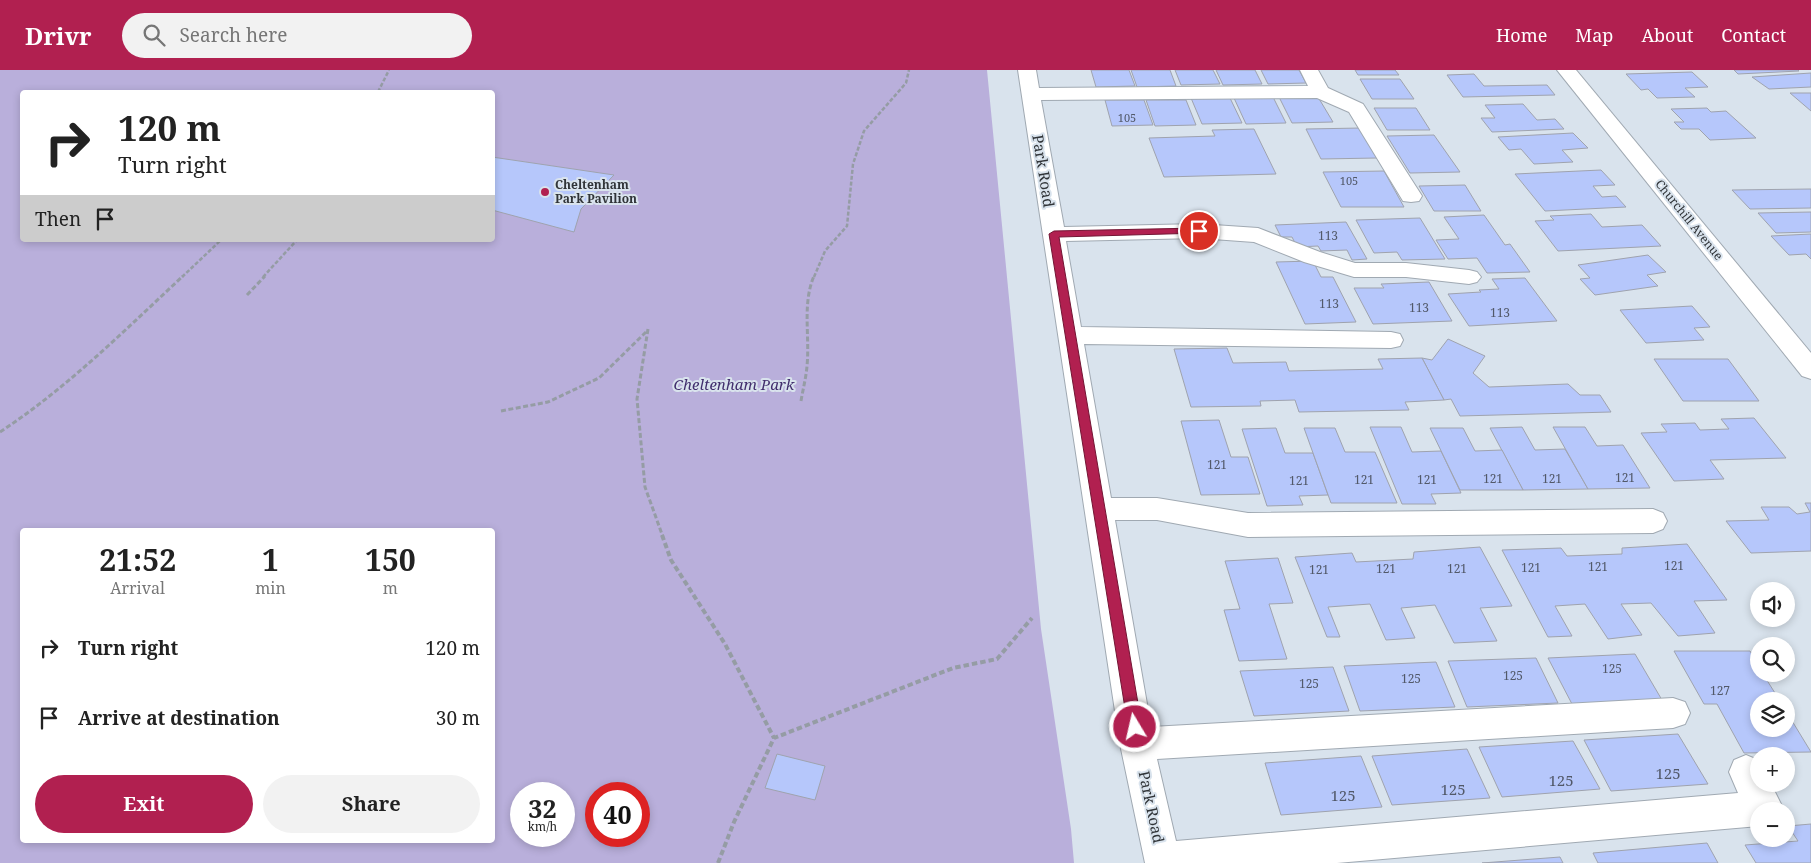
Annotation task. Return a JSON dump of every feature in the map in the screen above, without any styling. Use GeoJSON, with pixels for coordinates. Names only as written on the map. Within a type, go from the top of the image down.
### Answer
{"type":"FeatureCollection","features":[{"type":"Feature","properties":{"kind":"street"},"geometry":{"type":"LineString","coordinates":[[1309,70],[1320,92]]}},
{"type":"Feature","properties":{"kind":"street","name":"Churchill Avenue"},"geometry":{"type":"LineString","coordinates":[[1566,70],[1811,370]]}},
{"type":"Feature","properties":{"kind":"street"},"geometry":{"type":"LineString","coordinates":[[1029,82],[1320,92],[1356,108],[1411,196]]}},
{"type":"Feature","properties":{"kind":"street","name":"Park Road"},"geometry":{"type":"LineString","coordinates":[[1029,82],[1138,744],[1163,862]]}},
{"type":"Feature","properties":{"kind":"street"},"geometry":{"type":"LineString","coordinates":[[1054,234],[1199,231],[1258,235],[1312,257],[1354,270],[1406,270],[1469,277]]}},
{"type":"Feature","properties":{"kind":"street"},"geometry":{"type":"LineString","coordinates":[[1071,336],[1391,340]]}},
{"type":"Feature","properties":{"kind":"street"},"geometry":{"type":"LineString","coordinates":[[1100,509],[1157,509],[1248,526],[1653,521]]}},
{"type":"Feature","properties":{"kind":"street"},"geometry":{"type":"LineString","coordinates":[[1138,744],[1673,713]]}},
{"type":"Feature","properties":{"kind":"street"},"geometry":{"type":"LineString","coordinates":[[1163,862],[1765,808],[1746,772]]}},
{"type":"Feature","properties":{"kind":"path"},"geometry":{"type":"LineString","coordinates":[[379,90],[389,70]]}},
{"type":"Feature","properties":{"kind":"path"},"geometry":{"type":"LineString","coordinates":[[801,401],[807,365],[806,326],[810,286],[826,251],[846,226],[853,164],[864,131],[906,84],[909,70]]}},
{"type":"Feature","properties":{"kind":"path"},"geometry":{"type":"LineString","coordinates":[[0,432],[28,414],[122,333],[218,242]]}},
{"type":"Feature","properties":{"kind":"path"},"geometry":{"type":"LineString","coordinates":[[247,296],[295,242]]}},
{"type":"Feature","properties":{"kind":"path"},"geometry":{"type":"LineString","coordinates":[[501,410],[548,402],[599,378],[648,329],[637,399],[645,487],[671,560],[725,644],[774,738]]}},
{"type":"Feature","properties":{"kind":"path"},"geometry":{"type":"LineString","coordinates":[[718,863],[734,822],[774,738],[953,668],[997,659],[1032,618]]}},
{"type":"Feature","properties":{"kind":"green space","name":"Cheltenham Park"},"geometry":{"type":"Polygon","coordinates":[[[0,70],[987,70],[1041,629],[1071,829],[1074,863],[0,863],[0,70]]]}},
{"type":"Feature","properties":{"kind":"building"},"geometry":{"type":"Polygon","coordinates":[[[1091,70],[1129,70],[1135,86],[1096,87],[1091,70]]]}},
{"type":"Feature","properties":{"kind":"building"},"geometry":{"type":"Polygon","coordinates":[[[1131,70],[1170,70],[1176,86],[1137,87],[1131,70]]]}},
{"type":"Feature","properties":{"kind":"building"},"geometry":{"type":"Polygon","coordinates":[[[1175,70],[1213,70],[1220,84],[1181,85],[1175,70]]]}},
{"type":"Feature","properties":{"kind":"building"},"geometry":{"type":"Polygon","coordinates":[[[1216,70],[1255,70],[1262,84],[1223,85],[1216,70]]]}},
{"type":"Feature","properties":{"kind":"building"},"geometry":{"type":"Polygon","coordinates":[[[1261,70],[1299,70],[1306,83],[1268,84],[1261,70]]]}},
{"type":"Feature","properties":{"kind":"building"},"geometry":{"type":"Polygon","coordinates":[[[1355,70],[1395,70],[1399,75],[1358,75],[1355,70]]]}},
{"type":"Feature","properties":{"kind":"building"},"geometry":{"type":"Polygon","coordinates":[[[1734,70],[1798,70],[1799,71],[1738,74],[1734,70]]]}},
{"type":"Feature","properties":{"kind":"building"},"geometry":{"type":"Polygon","coordinates":[[[1692,72],[1708,87],[1685,88],[1695,97],[1657,98],[1648,89],[1641,90],[1626,74],[1692,72]]]}},
{"type":"Feature","properties":{"kind":"building"},"geometry":{"type":"Polygon","coordinates":[[[1811,73],[1811,87],[1769,89],[1752,77],[1811,73]]]}},
{"type":"Feature","properties":{"kind":"building"},"geometry":{"type":"Polygon","coordinates":[[[1474,74],[1484,86],[1547,85],[1555,95],[1463,97],[1447,75],[1474,74]]]}},
{"type":"Feature","properties":{"kind":"building"},"geometry":{"type":"Polygon","coordinates":[[[1360,79],[1400,79],[1414,99],[1372,99],[1360,79]]]}},
{"type":"Feature","properties":{"kind":"building"},"geometry":{"type":"Polygon","coordinates":[[[1790,93],[1811,93],[1811,111],[1790,93]]]}},
{"type":"Feature","properties":{"kind":"building"},"geometry":{"type":"Polygon","coordinates":[[[1273,97],[1286,123],[1246,124],[1234,98],[1273,97]]]}},
{"type":"Feature","properties":{"kind":"building"},"geometry":{"type":"Polygon","coordinates":[[[1279,97],[1318,97],[1333,122],[1292,123],[1279,97]]]}},
{"type":"Feature","properties":{"kind":"building"},"geometry":{"type":"Polygon","coordinates":[[[1191,98],[1230,98],[1242,123],[1202,124],[1191,98]]]}},
{"type":"Feature","properties":{"kind":"building"},"geometry":{"type":"Polygon","coordinates":[[[1105,100],[1144,100],[1153,125],[1112,126],[1105,100]]]}},
{"type":"Feature","properties":{"kind":"building"},"geometry":{"type":"Polygon","coordinates":[[[1146,100],[1186,100],[1196,125],[1155,126],[1146,100]]]}},
{"type":"Feature","properties":{"kind":"building"},"geometry":{"type":"Polygon","coordinates":[[[1523,104],[1537,120],[1555,119],[1564,129],[1492,132],[1481,118],[1495,118],[1485,105],[1523,104]]]}},
{"type":"Feature","properties":{"kind":"building"},"geometry":{"type":"Polygon","coordinates":[[[1374,108],[1416,108],[1430,130],[1387,130],[1374,108]]]}},
{"type":"Feature","properties":{"kind":"building"},"geometry":{"type":"Polygon","coordinates":[[[1707,108],[1711,112],[1726,111],[1756,138],[1710,140],[1699,129],[1681,129],[1674,122],[1684,122],[1671,109],[1707,108]]]}},
{"type":"Feature","properties":{"kind":"building"},"geometry":{"type":"Polygon","coordinates":[[[1361,128],[1377,158],[1321,159],[1306,129],[1361,128]]]}},
{"type":"Feature","properties":{"kind":"building"},"geometry":{"type":"Polygon","coordinates":[[[1254,129],[1276,174],[1164,177],[1149,138],[1215,136],[1212,130],[1254,129]]]}},
{"type":"Feature","properties":{"kind":"building"},"geometry":{"type":"Polygon","coordinates":[[[1573,133],[1588,148],[1562,150],[1573,162],[1534,164],[1521,149],[1509,150],[1498,137],[1573,133]]]}},
{"type":"Feature","properties":{"kind":"building"},"geometry":{"type":"Polygon","coordinates":[[[1434,135],[1460,172],[1410,173],[1387,136],[1434,135]]]}},
{"type":"Feature","properties":{"kind":"building","name":"Cheltenham Park Pavilion"},"geometry":{"type":"Polygon","coordinates":[[[495,157],[614,175],[581,209],[574,232],[495,211],[495,157]]]}},
{"type":"Feature","properties":{"kind":"building"},"geometry":{"type":"Polygon","coordinates":[[[1601,170],[1615,185],[1593,186],[1602,197],[1616,196],[1626,207],[1545,211],[1515,174],[1601,170]]]}},
{"type":"Feature","properties":{"kind":"building"},"geometry":{"type":"Polygon","coordinates":[[[1384,171],[1404,207],[1341,207],[1323,172],[1384,171]]]}},
{"type":"Feature","properties":{"kind":"building"},"geometry":{"type":"Polygon","coordinates":[[[1465,185],[1481,211],[1434,211],[1419,186],[1465,185]]]}},
{"type":"Feature","properties":{"kind":"building"},"geometry":{"type":"Polygon","coordinates":[[[1811,189],[1811,208],[1750,209],[1732,190],[1811,189]]]}},
{"type":"Feature","properties":{"kind":"building"},"geometry":{"type":"Polygon","coordinates":[[[1811,212],[1811,232],[1776,233],[1758,213],[1811,212]]]}},
{"type":"Feature","properties":{"kind":"building"},"geometry":{"type":"Polygon","coordinates":[[[1591,214],[1602,227],[1642,225],[1661,246],[1558,251],[1535,221],[1554,220],[1550,216],[1591,214]]]}},
{"type":"Feature","properties":{"kind":"building"},"geometry":{"type":"Polygon","coordinates":[[[1484,215],[1505,245],[1510,244],[1530,272],[1487,273],[1477,258],[1448,259],[1436,240],[1459,239],[1444,217],[1484,215]]]}},
{"type":"Feature","properties":{"kind":"building"},"geometry":{"type":"Polygon","coordinates":[[[1420,218],[1445,259],[1402,260],[1397,252],[1374,253],[1356,220],[1420,218]]]}},
{"type":"Feature","properties":{"kind":"building"},"geometry":{"type":"Polygon","coordinates":[[[1346,222],[1367,259],[1352,260],[1347,250],[1321,251],[1318,246],[1297,247],[1292,237],[1281,237],[1275,225],[1346,222]]]}},
{"type":"Feature","properties":{"kind":"building"},"geometry":{"type":"Polygon","coordinates":[[[1811,234],[1811,259],[1806,254],[1789,255],[1771,236],[1811,234]]]}},
{"type":"Feature","properties":{"kind":"building"},"geometry":{"type":"Polygon","coordinates":[[[1648,255],[1666,272],[1647,275],[1658,286],[1595,295],[1580,279],[1590,278],[1578,265],[1648,255]]]}},
{"type":"Feature","properties":{"kind":"building"},"geometry":{"type":"Polygon","coordinates":[[[1313,261],[1321,277],[1333,277],[1356,322],[1305,324],[1276,262],[1313,261]]]}},
{"type":"Feature","properties":{"kind":"building"},"geometry":{"type":"Polygon","coordinates":[[[1525,278],[1557,321],[1469,326],[1448,294],[1499,289],[1492,279],[1525,278]]]}},
{"type":"Feature","properties":{"kind":"building"},"geometry":{"type":"Polygon","coordinates":[[[1429,282],[1452,321],[1373,324],[1354,288],[1384,288],[1381,284],[1429,282]]]}},
{"type":"Feature","properties":{"kind":"building"},"geometry":{"type":"Polygon","coordinates":[[[1692,306],[1710,327],[1694,328],[1704,340],[1646,343],[1620,310],[1692,306]]]}},
{"type":"Feature","properties":{"kind":"building"},"geometry":{"type":"Polygon","coordinates":[[[1448,339],[1485,356],[1473,373],[1489,387],[1568,384],[1580,395],[1600,395],[1611,412],[1460,416],[1451,399],[1444,400],[1422,358],[1432,360],[1448,339]]]}},
{"type":"Feature","properties":{"kind":"building"},"geometry":{"type":"Polygon","coordinates":[[[1227,348],[1233,363],[1286,362],[1289,371],[1383,369],[1378,359],[1422,358],[1444,400],[1405,402],[1409,410],[1299,412],[1295,400],[1260,401],[1261,406],[1191,407],[1174,349],[1227,348]]]}},
{"type":"Feature","properties":{"kind":"building"},"geometry":{"type":"Polygon","coordinates":[[[1654,359],[1728,359],[1759,401],[1683,401],[1654,359]]]}},
{"type":"Feature","properties":{"kind":"building"},"geometry":{"type":"Polygon","coordinates":[[[1754,418],[1786,458],[1710,460],[1724,479],[1674,481],[1641,433],[1667,432],[1661,424],[1695,423],[1700,430],[1729,429],[1721,419],[1754,418]]]}},
{"type":"Feature","properties":{"kind":"building"},"geometry":{"type":"Polygon","coordinates":[[[1219,420],[1231,457],[1248,457],[1260,494],[1201,495],[1181,421],[1219,420]]]}},
{"type":"Feature","properties":{"kind":"building"},"geometry":{"type":"Polygon","coordinates":[[[1370,427],[1401,427],[1412,452],[1441,451],[1461,493],[1431,494],[1436,504],[1402,504],[1370,427]]]}},
{"type":"Feature","properties":{"kind":"building"},"geometry":{"type":"Polygon","coordinates":[[[1522,427],[1535,450],[1565,449],[1588,489],[1523,490],[1490,428],[1522,427]]]}},
{"type":"Feature","properties":{"kind":"building"},"geometry":{"type":"Polygon","coordinates":[[[1553,427],[1585,427],[1597,446],[1623,445],[1650,488],[1588,489],[1553,427]]]}},
{"type":"Feature","properties":{"kind":"building"},"geometry":{"type":"Polygon","coordinates":[[[1276,428],[1285,453],[1313,453],[1328,495],[1299,496],[1303,505],[1267,506],[1242,429],[1276,428]]]}},
{"type":"Feature","properties":{"kind":"building"},"geometry":{"type":"Polygon","coordinates":[[[1304,428],[1335,428],[1345,452],[1375,452],[1397,503],[1331,503],[1304,428]]]}},
{"type":"Feature","properties":{"kind":"building"},"geometry":{"type":"Polygon","coordinates":[[[1430,428],[1463,428],[1475,451],[1502,450],[1523,490],[1460,490],[1430,428]]]}},
{"type":"Feature","properties":{"kind":"building"},"geometry":{"type":"Polygon","coordinates":[[[1805,503],[1811,503],[1811,551],[1751,553],[1726,521],[1769,520],[1761,507],[1789,507],[1797,514],[1810,512],[1805,503]]]}},
{"type":"Feature","properties":{"kind":"building"},"geometry":{"type":"Polygon","coordinates":[[[1687,544],[1727,600],[1694,601],[1715,633],[1678,636],[1651,603],[1621,604],[1642,635],[1608,639],[1585,604],[1555,606],[1572,636],[1548,637],[1502,550],[1561,548],[1567,556],[1622,554],[1622,548],[1687,544]]]}},
{"type":"Feature","properties":{"kind":"building"},"geometry":{"type":"Polygon","coordinates":[[[1480,547],[1512,606],[1480,608],[1497,641],[1454,643],[1435,605],[1401,608],[1415,638],[1386,640],[1370,604],[1328,607],[1340,637],[1327,637],[1295,557],[1352,553],[1356,562],[1413,559],[1414,552],[1480,547]]]}},
{"type":"Feature","properties":{"kind":"building"},"geometry":{"type":"Polygon","coordinates":[[[1278,558],[1293,603],[1269,604],[1287,659],[1239,661],[1224,610],[1240,609],[1225,561],[1278,558]]]}},
{"type":"Feature","properties":{"kind":"building"},"geometry":{"type":"Polygon","coordinates":[[[1674,651],[1750,651],[1750,682],[1768,682],[1774,692],[1750,692],[1750,737],[1795,737],[1795,726],[1811,752],[1795,752],[1795,747],[1750,747],[1750,753],[1744,753],[1717,704],[1704,704],[1674,651]]]}},
{"type":"Feature","properties":{"kind":"building"},"geometry":{"type":"Polygon","coordinates":[[[1635,654],[1662,700],[1572,704],[1548,658],[1635,654]]]}},
{"type":"Feature","properties":{"kind":"building"},"geometry":{"type":"Polygon","coordinates":[[[1536,658],[1558,703],[1467,707],[1448,661],[1536,658]]]}},
{"type":"Feature","properties":{"kind":"building"},"geometry":{"type":"Polygon","coordinates":[[[1436,662],[1455,707],[1360,711],[1344,666],[1436,662]]]}},
{"type":"Feature","properties":{"kind":"building"},"geometry":{"type":"Polygon","coordinates":[[[1333,667],[1349,711],[1254,716],[1240,671],[1333,667]]]}},
{"type":"Feature","properties":{"kind":"building"},"geometry":{"type":"Polygon","coordinates":[[[1678,734],[1708,784],[1611,791],[1584,740],[1678,734]]]}},
{"type":"Feature","properties":{"kind":"building"},"geometry":{"type":"Polygon","coordinates":[[[1573,741],[1600,789],[1502,797],[1479,747],[1573,741]]]}},
{"type":"Feature","properties":{"kind":"building"},"geometry":{"type":"Polygon","coordinates":[[[1467,749],[1490,798],[1392,805],[1372,756],[1467,749]]]}},
{"type":"Feature","properties":{"kind":"building"},"geometry":{"type":"Polygon","coordinates":[[[777,754],[825,766],[815,800],[765,788],[777,754]]]}},
{"type":"Feature","properties":{"kind":"building"},"geometry":{"type":"Polygon","coordinates":[[[1361,756],[1382,807],[1281,815],[1265,763],[1361,756]]]}},
{"type":"Feature","properties":{"kind":"building"},"geometry":{"type":"Polygon","coordinates":[[[1811,824],[1811,863],[1756,863],[1745,845],[1750,845],[1750,847],[1795,847],[1795,841],[1798,841],[1795,836],[1795,825],[1811,824]]]}},
{"type":"Feature","properties":{"kind":"building"},"geometry":{"type":"Polygon","coordinates":[[[1707,843],[1718,863],[1598,863],[1593,853],[1707,843]]]}},
{"type":"Feature","properties":{"kind":"building"},"geometry":{"type":"Polygon","coordinates":[[[1560,857],[1563,863],[1482,863],[1560,857]]]}},
{"type":"Feature","properties":{"kind":"place","name":"Cheltenham Park Pavilion"},"geometry":{"type":"Point","coordinates":[545,192]}},
{"type":"Feature","properties":{"kind":"route"},"geometry":{"type":"LineString","coordinates":[[1135,727],[1054,234],[1199,231]]}}]}
